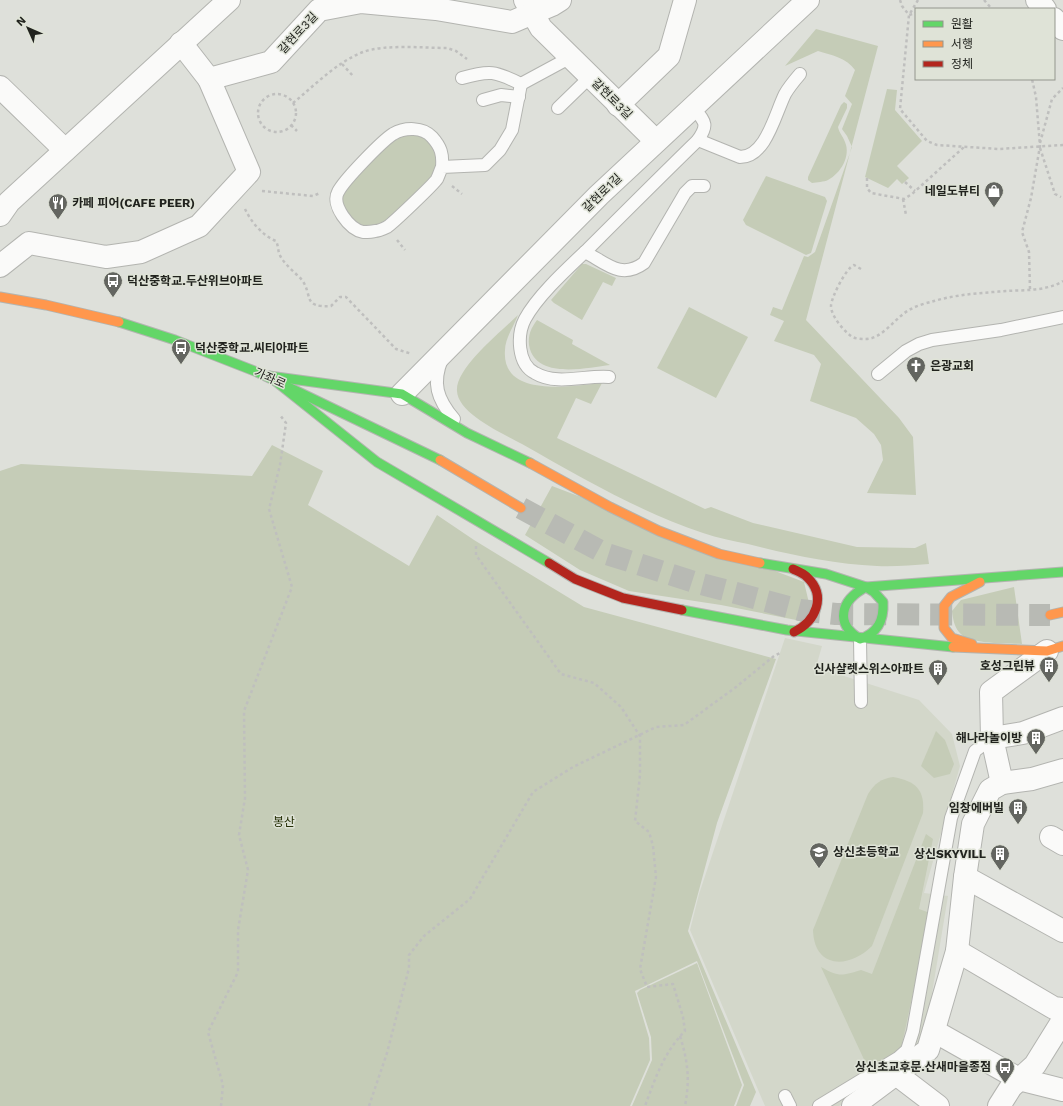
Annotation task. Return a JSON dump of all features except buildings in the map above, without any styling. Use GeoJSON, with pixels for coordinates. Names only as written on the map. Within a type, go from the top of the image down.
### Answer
{"type":"FeatureCollection","features":[{"type":"Feature","properties":{"kind":"main road","name":"가좌로"},"geometry":{"type":"LineString","coordinates":[[0,297],[45,303],[118,321],[190,344],[269,376],[443,461],[521,508]]}},
{"type":"Feature","properties":{"kind":"main road"},"geometry":{"type":"LineString","coordinates":[[269,376],[402,394],[467,433],[545,470],[610,507],[659,531],[719,554],[826,574],[866,587],[874,592],[883,602],[882,619],[878,629],[871,636],[860,639],[849,632],[843,617],[848,602],[858,590],[866,587],[1063,572]]}},
{"type":"Feature","properties":{"kind":"main road"},"geometry":{"type":"LineString","coordinates":[[269,376],[377,462],[574,579],[623,598],[794,632],[960,648],[995,650],[1055,649]]}},
{"type":"Feature","properties":{"kind":"main road"},"geometry":{"type":"LineString","coordinates":[[793,569],[807,576],[815,588],[818,601],[814,618],[804,628],[794,632]]}},
{"type":"Feature","properties":{"kind":"main road"},"geometry":{"type":"LineString","coordinates":[[995,650],[952,638],[944,628],[943,617],[944,606],[951,597],[977,583],[1000,576]]}},
{"type":"Feature","properties":{"kind":"main road"},"geometry":{"type":"LineString","coordinates":[[1050,615],[1063,612]]}},
{"type":"Feature","properties":{"kind":"street","name":"갈현로3길"},"geometry":{"type":"LineString","coordinates":[[209,79],[270,62],[319,10],[361,2],[436,9],[512,22],[529,7],[560,0]]}},
{"type":"Feature","properties":{"kind":"street"},"geometry":{"type":"LineString","coordinates":[[618,105],[669,56],[685,0]]}},
{"type":"Feature","properties":{"kind":"street","name":"갈현로1길"},"geometry":{"type":"LineString","coordinates":[[402,394],[599,195],[808,0]]}},
{"type":"Feature","properties":{"kind":"street"},"geometry":{"type":"LineString","coordinates":[[1037,0],[1045,8]]}},
{"type":"Feature","properties":{"kind":"street"},"geometry":{"type":"LineString","coordinates":[[0,215],[9,202],[181,43],[218,3]]}},
{"type":"Feature","properties":{"kind":"street","name":"갈현로3길"},"geometry":{"type":"LineString","coordinates":[[529,7],[541,28],[656,141]]}},
{"type":"Feature","properties":{"kind":"street"},"geometry":{"type":"LineString","coordinates":[[1055,19],[1063,29]]}},
{"type":"Feature","properties":{"kind":"street"},"geometry":{"type":"LineString","coordinates":[[0,266],[29,243],[106,257],[141,252],[199,226],[240,188],[249,172],[209,79],[181,43]]}},
{"type":"Feature","properties":{"kind":"street"},"geometry":{"type":"LineString","coordinates":[[0,87],[65,150]]}},
{"type":"Feature","properties":{"kind":"street"},"geometry":{"type":"LineString","coordinates":[[853,1106],[928,1050],[957,951],[965,877],[973,824],[996,787],[990,692],[1055,649]]}},
{"type":"Feature","properties":{"kind":"street"},"geometry":{"type":"LineString","coordinates":[[992,738],[1023,733],[1063,718]]}},
{"type":"Feature","properties":{"kind":"street"},"geometry":{"type":"LineString","coordinates":[[996,787],[1063,770]]}},
{"type":"Feature","properties":{"kind":"street"},"geometry":{"type":"LineString","coordinates":[[965,877],[1063,931]]}},
{"type":"Feature","properties":{"kind":"street"},"geometry":{"type":"LineString","coordinates":[[957,951],[1054,1008],[1063,1009]]}},
{"type":"Feature","properties":{"kind":"street"},"geometry":{"type":"LineString","coordinates":[[999,1106],[1011,1087],[1035,1065],[1063,1020]]}},
{"type":"Feature","properties":{"kind":"street"},"geometry":{"type":"LineString","coordinates":[[934,1031],[1019,1079],[1063,1090]]}},
{"type":"Feature","properties":{"kind":"street"},"geometry":{"type":"LineString","coordinates":[[896,1074],[938,1106]]}},
{"type":"Feature","properties":{"kind":"lane"},"geometry":{"type":"LineString","coordinates":[[521,84],[571,58]]}},
{"type":"Feature","properties":{"kind":"lane"},"geometry":{"type":"LineString","coordinates":[[462,78],[484,72],[503,75],[521,84]]}},
{"type":"Feature","properties":{"kind":"lane"},"geometry":{"type":"LineString","coordinates":[[698,140],[740,158],[747,157],[754,153],[765,139],[785,94],[800,74]]}},
{"type":"Feature","properties":{"kind":"lane"},"geometry":{"type":"LineString","coordinates":[[558,108],[590,77]]}},
{"type":"Feature","properties":{"kind":"lane"},"geometry":{"type":"LineString","coordinates":[[442,167],[485,165],[500,150],[512,130],[521,84]]}},
{"type":"Feature","properties":{"kind":"lane"},"geometry":{"type":"LineString","coordinates":[[483,100],[493,95],[519,97]]}},
{"type":"Feature","properties":{"kind":"lane"},"geometry":{"type":"LineString","coordinates":[[609,377],[551,380],[533,373],[525,364],[521,355],[521,332],[525,319],[562,275],[698,140],[705,130],[704,122],[693,107]]}},
{"type":"Feature","properties":{"kind":"lane"},"geometry":{"type":"LineString","coordinates":[[419,129],[430,134],[439,144],[443,155],[442,167],[437,179],[387,227],[375,231],[362,232],[341,214],[336,203],[337,194],[344,182],[392,134],[406,130],[419,129]]}},
{"type":"Feature","properties":{"kind":"lane"},"geometry":{"type":"LineString","coordinates":[[585,252],[618,270],[626,272],[639,266],[644,263],[685,193],[692,186],[704,186]]}},
{"type":"Feature","properties":{"kind":"lane"},"geometry":{"type":"LineString","coordinates":[[878,374],[906,351],[919,344],[932,340],[1001,330],[1063,317]]}},
{"type":"Feature","properties":{"kind":"lane"},"geometry":{"type":"LineString","coordinates":[[446,350],[438,370],[437,385],[439,397],[446,409],[467,433]]}},
{"type":"Feature","properties":{"kind":"lane"},"geometry":{"type":"LineString","coordinates":[[860,639],[861,702]]}},
{"type":"Feature","properties":{"kind":"lane"},"geometry":{"type":"LineString","coordinates":[[819,1106],[898,1058],[907,1050],[913,1031],[951,818],[975,751],[992,738]]}},
{"type":"Feature","properties":{"kind":"path"},"geometry":{"type":"LineString","coordinates":[[900,0],[902,6],[909,14]]}},
{"type":"Feature","properties":{"kind":"path"},"geometry":{"type":"LineString","coordinates":[[918,0],[909,14],[901,94],[900,109],[908,124],[927,141],[937,145],[999,149],[1063,145]]}},
{"type":"Feature","properties":{"kind":"path"},"geometry":{"type":"LineString","coordinates":[[984,0],[991,8]]}},
{"type":"Feature","properties":{"kind":"path"},"geometry":{"type":"LineString","coordinates":[[909,14],[915,13]]}},
{"type":"Feature","properties":{"kind":"path"},"geometry":{"type":"LineString","coordinates":[[293,103],[342,64],[364,52],[383,48],[447,48],[456,51],[484,72]]}},
{"type":"Feature","properties":{"kind":"path"},"geometry":{"type":"LineString","coordinates":[[342,64],[354,77]]}},
{"type":"Feature","properties":{"kind":"path"},"geometry":{"type":"LineString","coordinates":[[1032,80],[1036,97],[1040,146],[1055,194],[1062,198]]}},
{"type":"Feature","properties":{"kind":"path"},"geometry":{"type":"LineString","coordinates":[[1030,289],[1029,252],[1022,232],[1031,198],[1040,146],[1052,98],[1063,88]]}},
{"type":"Feature","properties":{"kind":"path"},"geometry":{"type":"LineString","coordinates":[[273,95],[284,95],[293,103],[296,115],[291,125],[285,130],[272,131],[262,124],[258,111],[263,101],[273,95]]}},
{"type":"Feature","properties":{"kind":"path"},"geometry":{"type":"LineString","coordinates":[[291,125],[297,132]]}},
{"type":"Feature","properties":{"kind":"path"},"geometry":{"type":"LineString","coordinates":[[867,178],[867,188],[871,193],[903,199],[915,191],[964,146]]}},
{"type":"Feature","properties":{"kind":"path"},"geometry":{"type":"LineString","coordinates":[[905,182],[915,191]]}},
{"type":"Feature","properties":{"kind":"path"},"geometry":{"type":"LineString","coordinates":[[325,189],[313,196],[240,188],[244,207],[248,216],[268,238],[276,241],[279,254],[303,282],[309,299],[315,304],[331,306],[340,297],[346,296],[396,349],[412,354]]}},
{"type":"Feature","properties":{"kind":"path"},"geometry":{"type":"LineString","coordinates":[[903,199],[906,215]]}},
{"type":"Feature","properties":{"kind":"path"},"geometry":{"type":"LineString","coordinates":[[860,269],[854,265],[850,266],[846,271],[832,300],[831,308],[833,314],[844,329],[852,336],[859,339],[868,339],[877,336],[911,309],[934,301],[953,296],[976,293],[1045,288],[1063,281]]}},
{"type":"Feature","properties":{"kind":"path"},"geometry":{"type":"LineString","coordinates":[[221,1106],[223,1085],[208,1032],[238,972],[238,930],[248,870],[239,835],[246,798],[244,711],[292,587],[269,509],[280,465],[286,423],[277,410]]}},
{"type":"Feature","properties":{"kind":"path"},"geometry":{"type":"LineString","coordinates":[[476,520],[476,555],[561,674],[594,683],[621,707],[640,736],[640,775],[635,821],[649,832],[653,846],[656,876],[640,969],[647,987],[673,984],[683,1017],[685,1032],[680,1036],[661,1065],[651,1086],[646,1106]]}},
{"type":"Feature","properties":{"kind":"path"},"geometry":{"type":"LineString","coordinates":[[369,1106],[387,1053],[409,968],[409,955],[424,936],[470,899],[533,792],[573,767],[656,727],[684,724],[736,687],[774,656],[787,650]]}},
{"type":"Feature","properties":{"kind":"path"},"geometry":{"type":"LineString","coordinates":[[680,1036],[688,1062],[689,1089],[686,1106]]}},
{"type":"Feature","properties":{"kind":"shaded area","name":"상신초등학교"},"geometry":{"type":"Polygon","coordinates":[[[785,638],[822,646],[816,667],[919,700],[952,734],[960,766],[924,893],[948,896],[924,1042],[859,1094],[839,1106],[765,1106],[690,930],[699,894],[785,638]]]}},
{"type":"Feature","properties":{"kind":"green space"},"geometry":{"type":"Polygon","coordinates":[[[816,29],[878,46],[852,146],[842,129],[852,104],[845,96],[855,70],[852,66],[843,60],[818,51],[785,66],[816,29]]]}},
{"type":"Feature","properties":{"kind":"green space"},"geometry":{"type":"Polygon","coordinates":[[[887,89],[897,90],[895,110],[922,141],[897,166],[909,178],[902,184],[897,179],[888,188],[865,177],[887,89]]]}},
{"type":"Feature","properties":{"kind":"green space"},"geometry":{"type":"Polygon","coordinates":[[[844,102],[847,104],[847,108],[838,127],[847,147],[844,164],[833,177],[828,180],[812,183],[808,180],[808,177],[841,105],[844,102]]]}},
{"type":"Feature","properties":{"kind":"green space"},"geometry":{"type":"Polygon","coordinates":[[[407,129],[439,144],[437,179],[375,231],[352,225],[337,194],[343,182],[407,129]]]}},
{"type":"Feature","properties":{"kind":"green space"},"geometry":{"type":"Polygon","coordinates":[[[850,153],[806,320],[899,418],[913,437],[916,495],[867,493],[883,460],[881,445],[874,434],[856,418],[810,401],[821,364],[814,355],[774,341],[784,321],[770,315],[773,307],[782,310],[804,256],[808,257],[815,252],[850,153]]]}},
{"type":"Feature","properties":{"kind":"green space"},"geometry":{"type":"Polygon","coordinates":[[[766,176],[825,197],[827,201],[811,253],[806,255],[746,225],[743,220],[766,176]]]}},
{"type":"Feature","properties":{"kind":"green space"},"geometry":{"type":"Polygon","coordinates":[[[582,264],[586,264],[616,278],[612,286],[603,282],[582,320],[551,300],[582,264]]]}},
{"type":"Feature","properties":{"kind":"green space"},"geometry":{"type":"Polygon","coordinates":[[[689,307],[748,337],[716,398],[657,368],[689,307]]]}},
{"type":"Feature","properties":{"kind":"green space"},"geometry":{"type":"Polygon","coordinates":[[[518,315],[505,346],[507,366],[514,376],[526,383],[541,386],[557,387],[602,383],[591,404],[576,398],[557,438],[705,509],[711,507],[753,523],[857,547],[915,548],[926,543],[929,564],[883,566],[828,561],[709,535],[656,515],[633,504],[494,429],[465,408],[459,399],[457,391],[458,382],[471,361],[518,315]]]}},
{"type":"Feature","properties":{"kind":"green space"},"geometry":{"type":"Polygon","coordinates":[[[537,320],[573,340],[572,344],[610,365],[563,369],[551,368],[541,363],[533,356],[529,345],[530,332],[537,320]]]}},
{"type":"Feature","properties":{"kind":"green space","name":"봉산"},"geometry":{"type":"Polygon","coordinates":[[[272,445],[323,471],[308,505],[409,566],[437,515],[474,540],[584,607],[776,659],[717,823],[688,931],[756,1092],[750,1106],[736,1106],[744,1085],[697,961],[635,991],[649,1038],[650,1060],[630,1106],[0,1106],[0,471],[21,464],[252,476],[272,445]]]}},
{"type":"Feature","properties":{"kind":"green space"},"geometry":{"type":"Polygon","coordinates":[[[552,486],[804,582],[809,603],[796,620],[721,605],[629,591],[580,570],[525,535],[552,486]]]}},
{"type":"Feature","properties":{"kind":"green space"},"geometry":{"type":"Polygon","coordinates":[[[1014,587],[1022,644],[979,641],[964,636],[957,630],[953,620],[952,611],[961,600],[1014,587]]]}},
{"type":"Feature","properties":{"kind":"green space"},"geometry":{"type":"Polygon","coordinates":[[[936,731],[945,740],[954,764],[950,774],[934,778],[921,766],[936,731]]]}},
{"type":"Feature","properties":{"kind":"green space"},"geometry":{"type":"Polygon","coordinates":[[[893,777],[907,781],[917,788],[922,798],[923,813],[872,946],[863,954],[853,959],[834,961],[826,958],[819,952],[815,943],[813,930],[868,794],[879,782],[893,777]]]}},
{"type":"Feature","properties":{"kind":"green space"},"geometry":{"type":"Polygon","coordinates":[[[926,834],[933,839],[919,909],[930,913],[901,1049],[868,1068],[821,967],[836,974],[844,974],[861,970],[872,974],[926,834]]]}},
{"type":"Feature","properties":{"kind":"green space"},"geometry":{"type":"Polygon","coordinates":[[[697,963],[742,1085],[734,1106],[632,1106],[652,1060],[651,1037],[637,993],[640,990],[697,963]]]}},
{"type":"Feature","properties":{"kind":"tunnel"},"geometry":{"type":"LineString","coordinates":[[521,508],[604,553],[694,582],[800,610],[836,614],[1050,615]]}},
{"type":"Feature","properties":{"kind":"traffic: fast"},"geometry":{"type":"LineString","coordinates":[[119,322],[175,340],[257,372],[440,460]]}},
{"type":"Feature","properties":{"kind":"traffic: fast"},"geometry":{"type":"LineString","coordinates":[[269,376],[377,462],[549,563]]}},
{"type":"Feature","properties":{"kind":"traffic: fast"},"geometry":{"type":"LineString","coordinates":[[269,376],[402,394],[467,433],[530,463]]}},
{"type":"Feature","properties":{"kind":"traffic: fast"},"geometry":{"type":"LineString","coordinates":[[760,563],[826,574],[866,587],[1063,572]]}},
{"type":"Feature","properties":{"kind":"traffic: fast"},"geometry":{"type":"LineString","coordinates":[[866,587],[874,592],[883,602],[883,609],[879,625],[871,633],[860,639],[846,626],[844,612],[846,605],[851,598],[857,592],[866,587]]}},
{"type":"Feature","properties":{"kind":"traffic: fast"},"geometry":{"type":"LineString","coordinates":[[682,610],[787,630],[953,647]]}},
{"type":"Feature","properties":{"kind":"traffic: slow"},"geometry":{"type":"LineString","coordinates":[[0,297],[46,305],[119,322]]}},
{"type":"Feature","properties":{"kind":"traffic: slow"},"geometry":{"type":"LineString","coordinates":[[440,460],[521,508]]}},
{"type":"Feature","properties":{"kind":"traffic: slow"},"geometry":{"type":"LineString","coordinates":[[530,463],[610,507],[659,531],[719,554],[760,563]]}},
{"type":"Feature","properties":{"kind":"traffic: slow"},"geometry":{"type":"LineString","coordinates":[[972,644],[952,638],[944,628],[944,606],[951,597],[980,582]]}},
{"type":"Feature","properties":{"kind":"traffic: slow"},"geometry":{"type":"LineString","coordinates":[[1050,615],[1063,612]]}},
{"type":"Feature","properties":{"kind":"traffic: slow"},"geometry":{"type":"LineString","coordinates":[[953,647],[1047,651],[1063,646]]}},
{"type":"Feature","properties":{"kind":"traffic: jam"},"geometry":{"type":"LineString","coordinates":[[549,563],[575,579],[623,598],[682,610]]}},
{"type":"Feature","properties":{"kind":"traffic: jam"},"geometry":{"type":"LineString","coordinates":[[793,569],[802,573],[813,584],[817,600],[813,615],[802,627],[794,632]]}},
{"type":"Feature","properties":{"kind":"place","name":"네일도뷰티"},"geometry":{"type":"Point","coordinates":[994,208]}},
{"type":"Feature","properties":{"kind":"place","name":"카페 피어(CAFE PEER)"},"geometry":{"type":"Point","coordinates":[58,220]}},
{"type":"Feature","properties":{"kind":"place","name":"덕산중학교.두산위브아파트"},"geometry":{"type":"Point","coordinates":[113,298]}},
{"type":"Feature","properties":{"kind":"place","name":"덕산중학교.씨티아파트"},"geometry":{"type":"Point","coordinates":[181,365]}},
{"type":"Feature","properties":{"kind":"place","name":"은광교회"},"geometry":{"type":"Point","coordinates":[916,383]}},
{"type":"Feature","properties":{"kind":"place","name":"호성그린뷰"},"geometry":{"type":"Point","coordinates":[1049,683]}},
{"type":"Feature","properties":{"kind":"place","name":"신사샬렛스위스아파트"},"geometry":{"type":"Point","coordinates":[938,686]}},
{"type":"Feature","properties":{"kind":"place","name":"해나라놀이방"},"geometry":{"type":"Point","coordinates":[1036,755]}},
{"type":"Feature","properties":{"kind":"place","name":"임창에버빌"},"geometry":{"type":"Point","coordinates":[1018,825]}},
{"type":"Feature","properties":{"kind":"place","name":"상신초등학교"},"geometry":{"type":"Point","coordinates":[819,869]}},
{"type":"Feature","properties":{"kind":"place","name":"상신SKYVILL"},"geometry":{"type":"Point","coordinates":[1000,871]}},
{"type":"Feature","properties":{"kind":"place","name":"상신초교후문.산새마을종점"},"geometry":{"type":"Point","coordinates":[1005,1084]}}]}
